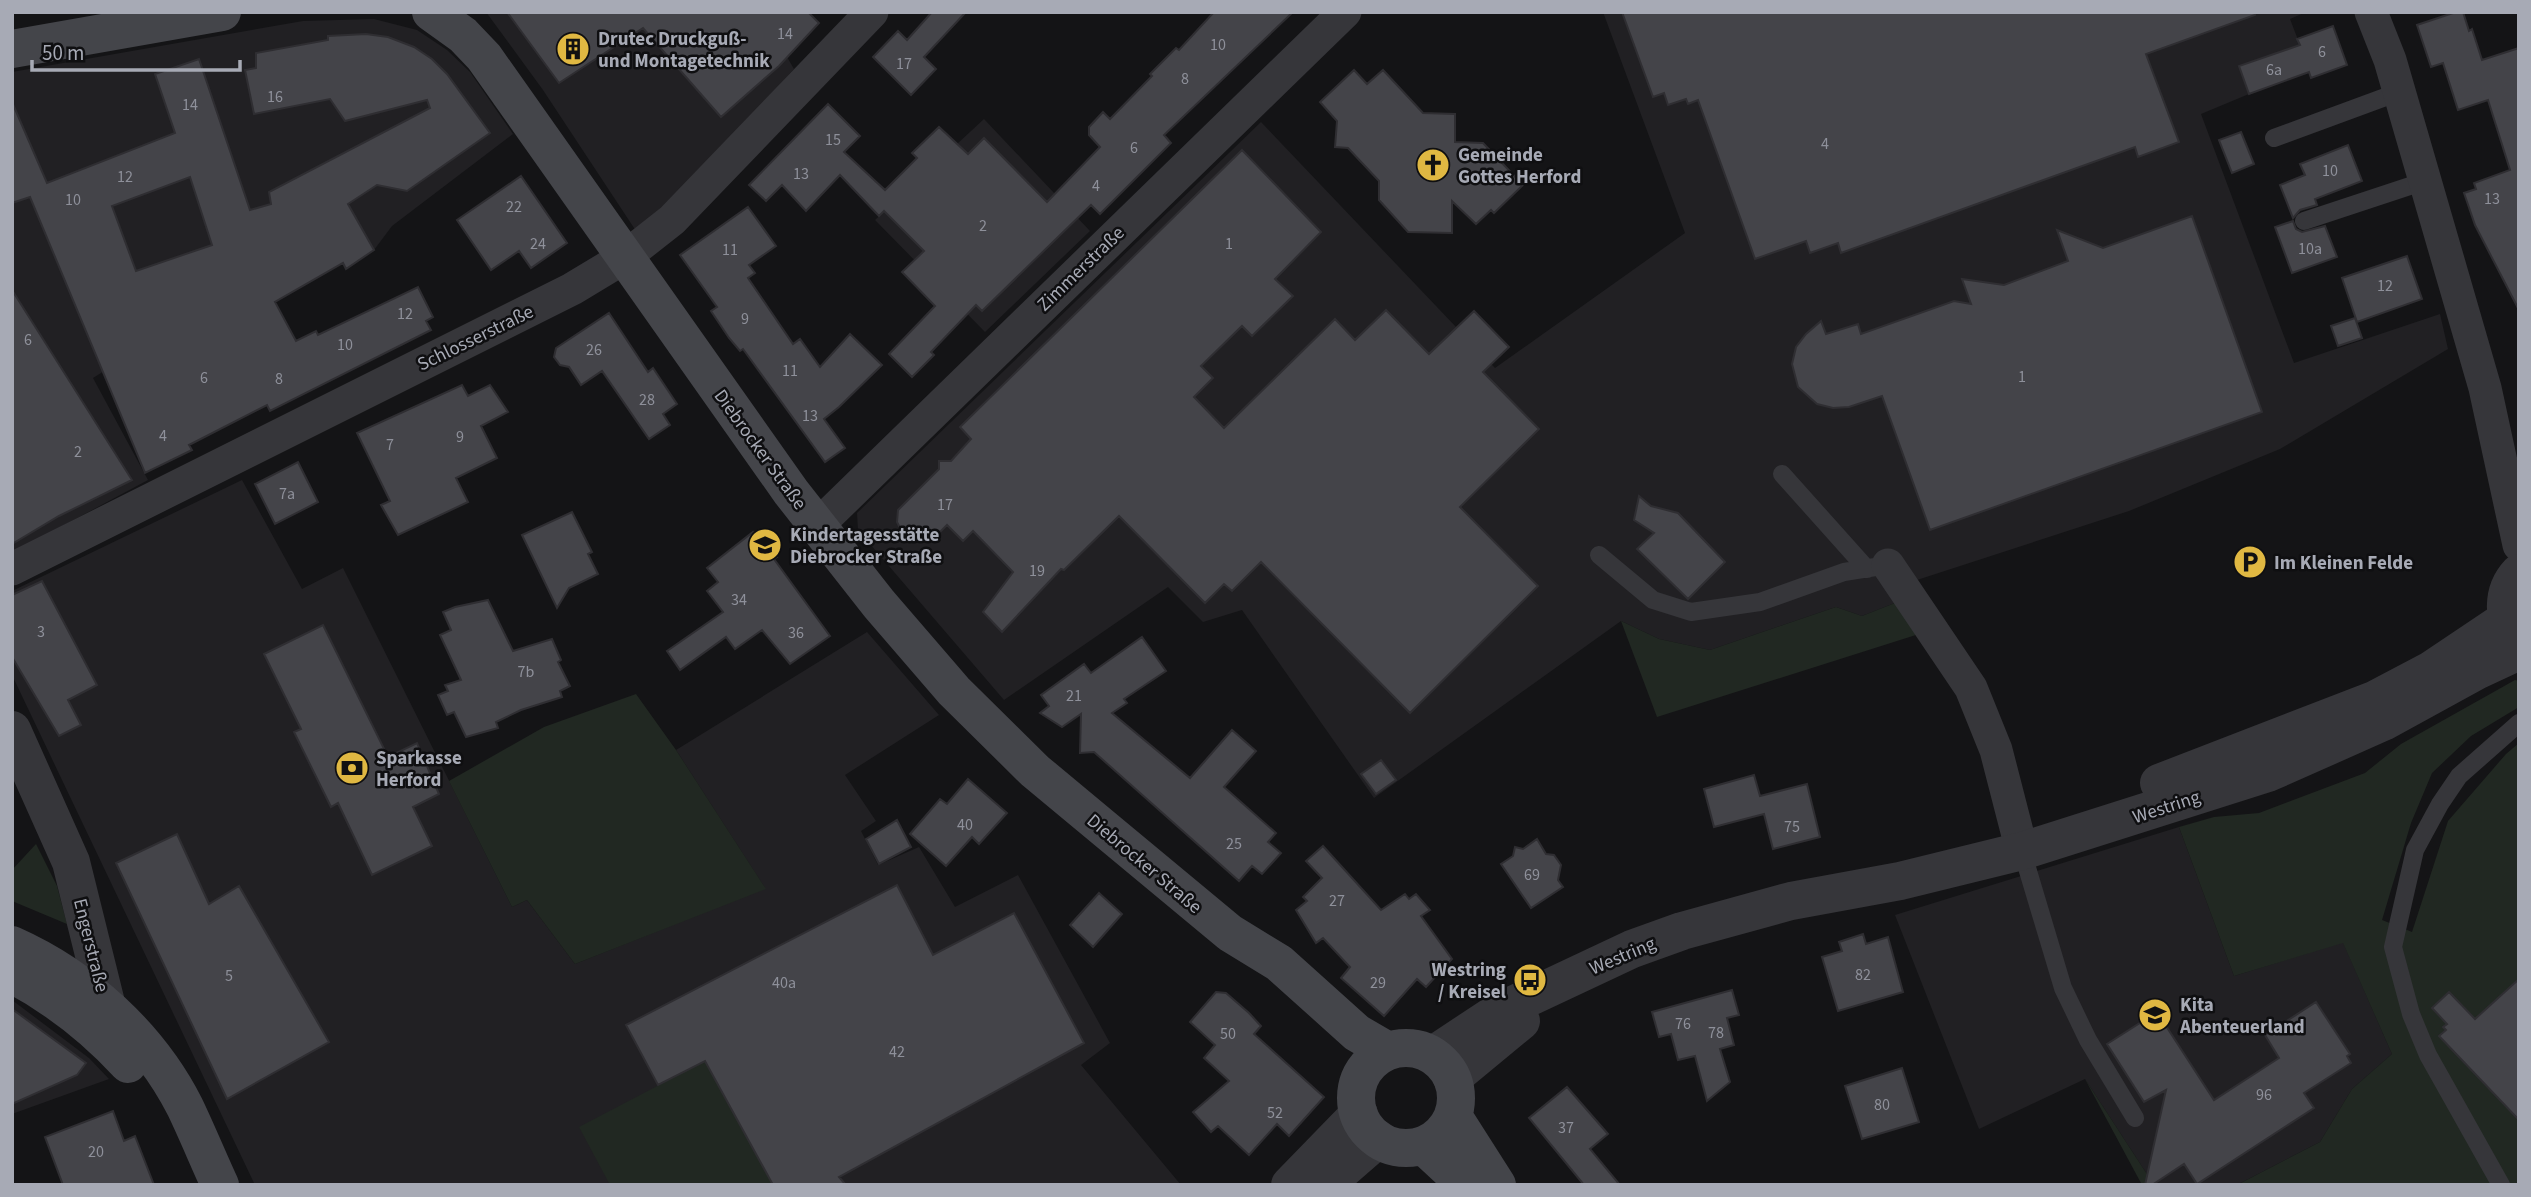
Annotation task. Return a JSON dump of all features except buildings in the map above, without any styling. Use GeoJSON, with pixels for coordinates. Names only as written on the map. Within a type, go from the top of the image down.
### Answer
{"type":"FeatureCollection","features":[{"type":"Feature","properties":{"kind":"main road"},"geometry":{"type":"LineString","coordinates":[[12,49],[222,12]]}},
{"type":"Feature","properties":{"kind":"main road","name":"Diebrocker Straße"},"geometry":{"type":"LineString","coordinates":[[430,12],[463,35],[484,57],[741,424],[817,526],[879,604],[984,722],[1035,771],[1230,933],[1279,964],[1344,1023],[1375,1063]]}},
{"type":"Feature","properties":{"kind":"main road"},"geometry":{"type":"LineString","coordinates":[[12,945],[65,974],[107,1024]]}},
{"type":"Feature","properties":{"kind":"main road"},"geometry":{"type":"LineString","coordinates":[[12,974],[107,1024]]}},
{"type":"Feature","properties":{"kind":"main road","name":"Engerstraße"},"geometry":{"type":"LineString","coordinates":[[107,1024],[167,1077],[185,1107],[220,1185]]}},
{"type":"Feature","properties":{"kind":"main road"},"geometry":{"type":"LineString","coordinates":[[1407,1047],[1443,1066],[1457,1099],[1453,1116],[1446,1128],[1423,1145],[1400,1147],[1369,1127],[1357,1088],[1375,1063],[1407,1047]]}},
{"type":"Feature","properties":{"kind":"main road"},"geometry":{"type":"LineString","coordinates":[[1453,1116],[1497,1185]]}},
{"type":"Feature","properties":{"kind":"main road"},"geometry":{"type":"LineString","coordinates":[[1423,1145],[1466,1185]]}},
{"type":"Feature","properties":{"kind":"street","name":"Schlosserstraße"},"geometry":{"type":"LineString","coordinates":[[12,569],[572,289],[625,257],[671,219],[872,12]]}},
{"type":"Feature","properties":{"kind":"street","name":"Zimmerstraße"},"geometry":{"type":"LineString","coordinates":[[817,526],[1345,12]]}},
{"type":"Feature","properties":{"kind":"street"},"geometry":{"type":"LineString","coordinates":[[2371,12],[2399,92],[2485,387],[2519,545]]}},
{"type":"Feature","properties":{"kind":"street"},"geometry":{"type":"LineString","coordinates":[[2485,387],[2519,468]]}},
{"type":"Feature","properties":{"kind":"street"},"geometry":{"type":"LineString","coordinates":[[1878,567],[1971,688],[1996,750],[2019,838]]}},
{"type":"Feature","properties":{"kind":"street"},"geometry":{"type":"LineString","coordinates":[[2515,636],[2506,599],[2519,573]]}},
{"type":"Feature","properties":{"kind":"street","name":"Westring"},"geometry":{"type":"LineString","coordinates":[[1443,1066],[1573,976],[1682,931],[1791,901],[1885,865],[2019,838],[2374,699],[2431,670],[2515,636]]}},
{"type":"Feature","properties":{"kind":"street","name":"Engerstraße"},"geometry":{"type":"LineString","coordinates":[[12,730],[71,862],[107,1024]]}},
{"type":"Feature","properties":{"kind":"street"},"geometry":{"type":"LineString","coordinates":[[1290,1185],[1369,1127]]}},
{"type":"Feature","properties":{"kind":"street"},"geometry":{"type":"LineString","coordinates":[[1325,1185],[1369,1127]]}},
{"type":"Feature","properties":{"kind":"lane"},"geometry":{"type":"LineString","coordinates":[[2274,138],[2399,92]]}},
{"type":"Feature","properties":{"kind":"lane"},"geometry":{"type":"LineString","coordinates":[[2304,221],[2425,181]]}},
{"type":"Feature","properties":{"kind":"lane"},"geometry":{"type":"LineString","coordinates":[[1782,474],[1878,567]]}},
{"type":"Feature","properties":{"kind":"lane"},"geometry":{"type":"LineString","coordinates":[[1599,555],[1653,600],[1691,612],[1760,602],[1844,572],[1878,567]]}},
{"type":"Feature","properties":{"kind":"lane"},"geometry":{"type":"LineString","coordinates":[[2501,1185],[2428,1055],[2411,1014],[2393,947],[2415,850],[2440,804],[2459,776],[2519,723]]}},
{"type":"Feature","properties":{"kind":"lane"},"geometry":{"type":"LineString","coordinates":[[2019,838],[2063,988],[2088,1040],[2135,1118]]}},
{"type":"Feature","properties":{"kind":"shaded area"},"geometry":{"type":"Polygon","coordinates":[[[486,12],[761,12],[794,69],[664,211],[638,234],[543,90],[486,12]]]}},
{"type":"Feature","properties":{"kind":"shaded area"},"geometry":{"type":"Polygon","coordinates":[[[1603,12],[2306,12],[2290,19],[2300,45],[2240,66],[2249,94],[2201,114],[2294,363],[2440,314],[2448,349],[2280,449],[2129,511],[1917,580],[1895,603],[1862,616],[1836,607],[1710,650],[1659,639],[1621,621],[1374,798],[1242,610],[1203,622],[1168,587],[1004,700],[858,530],[857,513],[1261,122],[1495,368],[1685,233],[1603,12]]]}},
{"type":"Feature","properties":{"kind":"shaded area"},"geometry":{"type":"Polygon","coordinates":[[[374,19],[417,30],[447,50],[470,72],[513,134],[392,226],[374,250],[346,269],[343,263],[308,283],[160,336],[93,378],[148,480],[12,553],[12,72],[303,21],[374,19]]]}},
{"type":"Feature","properties":{"kind":"shaded area"},"geometry":{"type":"Polygon","coordinates":[[[984,119],[1090,231],[985,332],[875,220],[984,119]]]}},
{"type":"Feature","properties":{"kind":"shaded area"},"geometry":{"type":"Polygon","coordinates":[[[242,480],[302,589],[343,568],[512,907],[527,900],[575,964],[765,888],[676,750],[867,632],[939,715],[845,775],[876,821],[861,831],[878,865],[919,847],[955,907],[1018,875],[1110,1043],[1081,1065],[1181,1185],[255,1185],[12,675],[12,591],[242,480]]]}},
{"type":"Feature","properties":{"kind":"shaded area"},"geometry":{"type":"Polygon","coordinates":[[[1895,603],[1919,634],[1657,717],[1621,621],[1659,639],[1710,650],[1836,607],[1862,616],[1895,603]]]}},
{"type":"Feature","properties":{"kind":"shaded area"},"geometry":{"type":"Polygon","coordinates":[[[2515,680],[2519,681],[2519,707],[2471,736],[2432,773],[2411,823],[2382,920],[2412,932],[2448,821],[2506,754],[2519,743],[2519,1185],[2237,1185],[2320,1142],[2352,1089],[2392,1054],[2343,943],[2234,976],[2179,827],[2214,817],[2259,813],[2365,773],[2401,744],[2515,680]]]}},
{"type":"Feature","properties":{"kind":"shaded area"},"geometry":{"type":"Polygon","coordinates":[[[636,694],[676,750],[766,889],[575,964],[527,900],[512,907],[449,781],[544,727],[636,694]]]}},
{"type":"Feature","properties":{"kind":"shaded area","name":"Kita Abenteuerland"},"geometry":{"type":"Polygon","coordinates":[[[2179,827],[2234,976],[2343,942],[2392,1054],[2352,1089],[2320,1142],[2237,1185],[2154,1185],[2085,1079],[1979,1129],[1895,915],[2179,827]]]}},
{"type":"Feature","properties":{"kind":"shaded area"},"geometry":{"type":"Polygon","coordinates":[[[36,844],[57,886],[67,924],[12,901],[12,870],[36,844]]]}},
{"type":"Feature","properties":{"kind":"shaded area"},"geometry":{"type":"Polygon","coordinates":[[[12,1000],[89,1058],[109,1079],[12,1114],[12,1000]]]}},
{"type":"Feature","properties":{"kind":"shaded area"},"geometry":{"type":"Polygon","coordinates":[[[705,1061],[773,1185],[610,1185],[579,1127],[705,1061]]]}},
{"type":"Feature","properties":{"kind":"shaded area"},"geometry":{"type":"Polygon","coordinates":[[[2085,1079],[2154,1185],[2142,1185],[2085,1079]]]}},
{"type":"Feature","properties":{"kind":"place","name":"Drutec Druckguß- und Montagetechnik"},"geometry":{"type":"Point","coordinates":[573,49]}},
{"type":"Feature","properties":{"kind":"place","name":"Gemeinde Gottes Herford"},"geometry":{"type":"Point","coordinates":[1433,165]}},
{"type":"Feature","properties":{"kind":"place","name":"Kindertagesstätte Diebrocker Straße"},"geometry":{"type":"Point","coordinates":[765,545]}},
{"type":"Feature","properties":{"kind":"place","name":"Im Kleinen Felde"},"geometry":{"type":"Point","coordinates":[2250,562]}},
{"type":"Feature","properties":{"kind":"place","name":"Sparkasse Herford"},"geometry":{"type":"Point","coordinates":[352,768]}},
{"type":"Feature","properties":{"kind":"place","name":"Westring / Kreisel"},"geometry":{"type":"Point","coordinates":[1530,980]}},
{"type":"Feature","properties":{"kind":"place","name":"Kita Abenteuerland"},"geometry":{"type":"Point","coordinates":[2155,1015]}}]}
